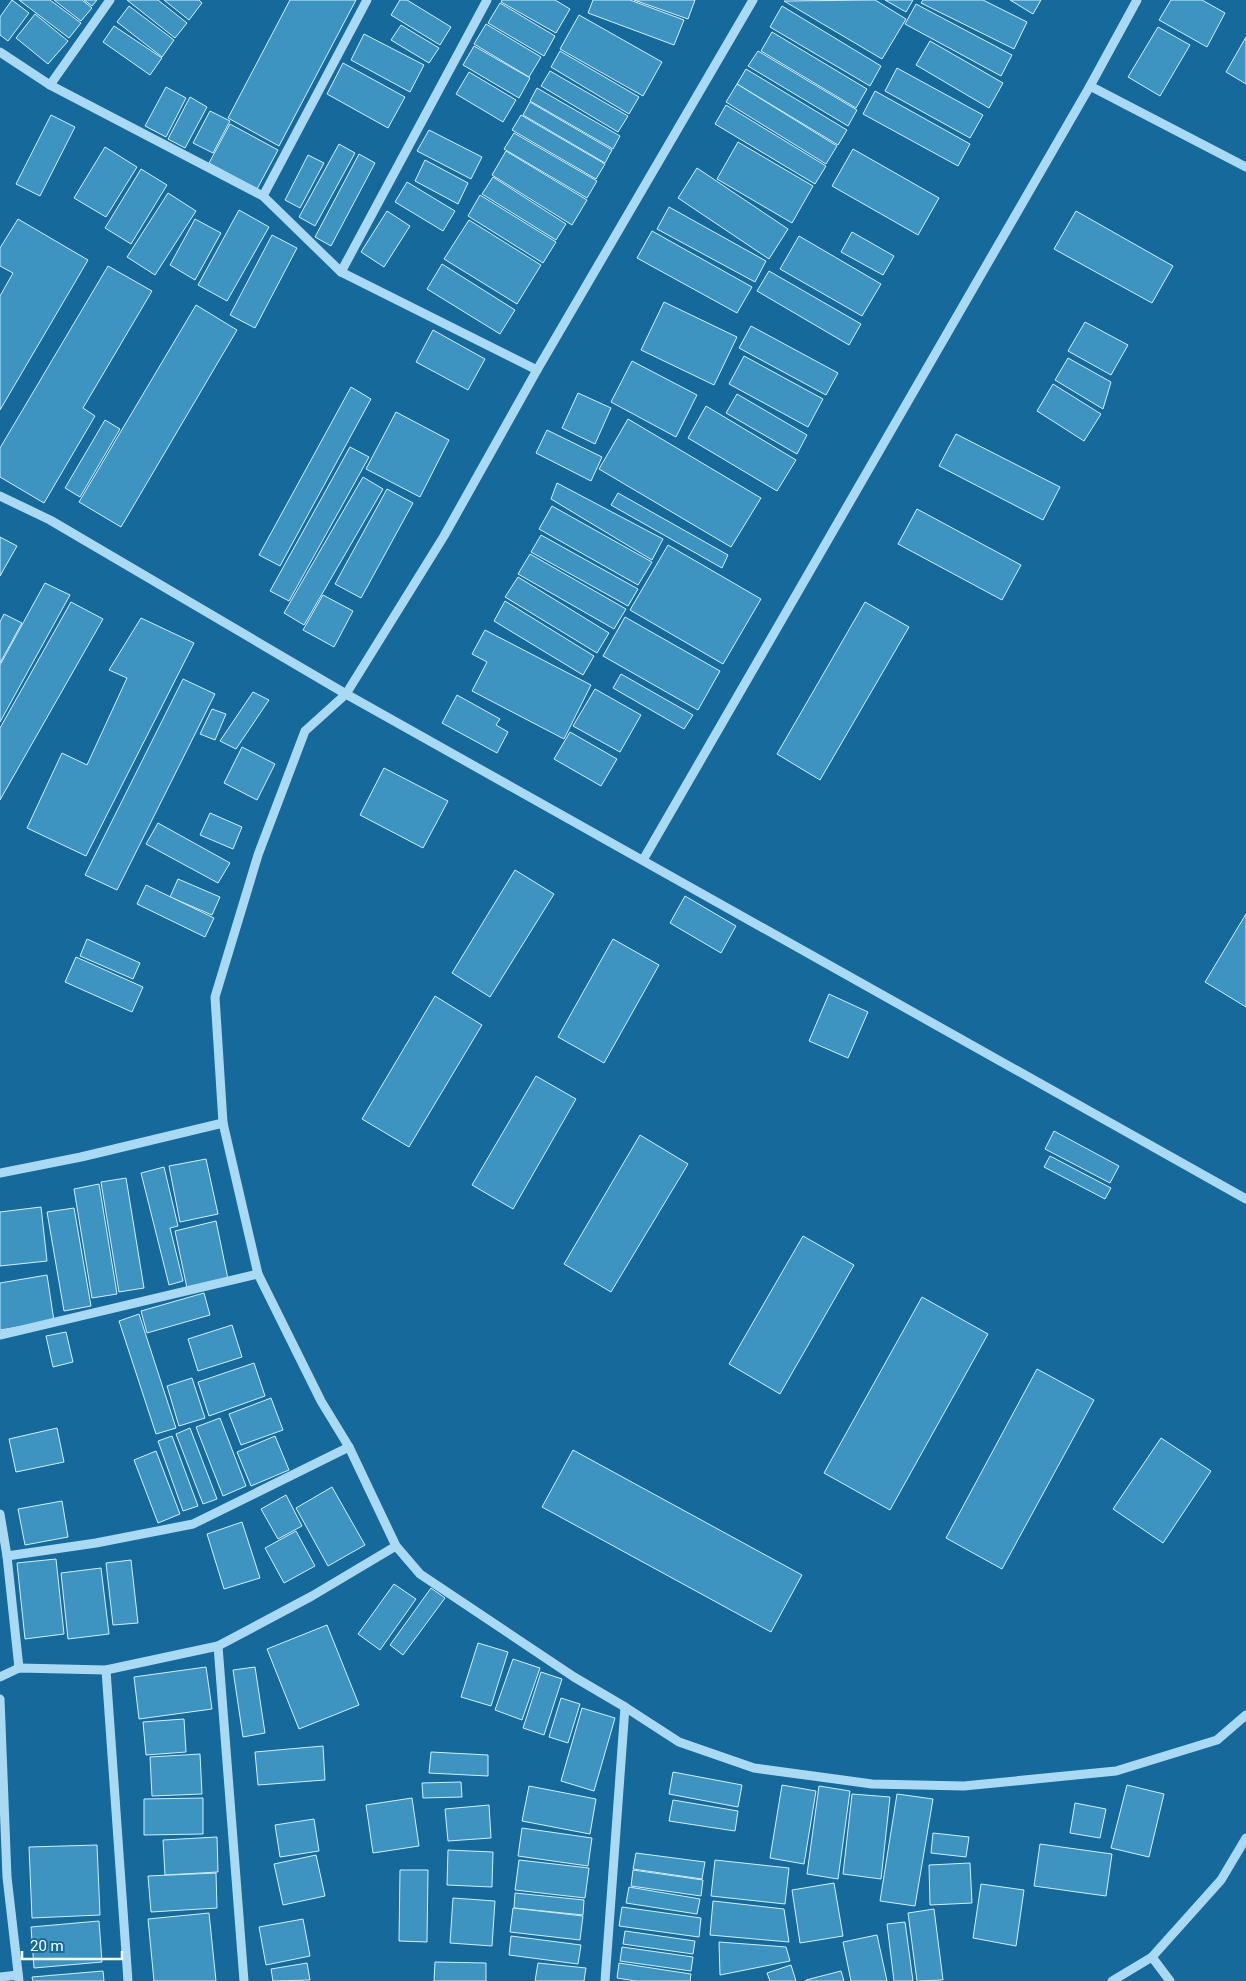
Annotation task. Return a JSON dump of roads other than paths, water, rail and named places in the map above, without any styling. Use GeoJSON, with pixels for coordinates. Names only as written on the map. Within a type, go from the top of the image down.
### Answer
{"type":"FeatureCollection","features":[{"type":"Feature","properties":{"kind":"street"},"geometry":{"type":"LineString","coordinates":[[50,84],[110,0]]}},
{"type":"Feature","properties":{"kind":"street"},"geometry":{"type":"LineString","coordinates":[[263,196],[367,0]]}},
{"type":"Feature","properties":{"kind":"street"},"geometry":{"type":"LineString","coordinates":[[341,272],[487,0]]}},
{"type":"Feature","properties":{"kind":"street"},"geometry":{"type":"LineString","coordinates":[[754,0],[537,370],[444,536],[346,694],[305,731],[258,856],[215,997],[223,1123],[258,1274],[321,1401],[349,1447],[396,1546],[420,1574],[574,1677],[679,1742],[754,1768],[872,1784],[964,1786],[1116,1771],[1217,1740],[1246,1715]]}},
{"type":"Feature","properties":{"kind":"street"},"geometry":{"type":"LineString","coordinates":[[643,860],[1090,86],[1137,0]]}},
{"type":"Feature","properties":{"kind":"street"},"geometry":{"type":"LineString","coordinates":[[0,52],[50,84],[263,196],[341,272],[537,370]]}},
{"type":"Feature","properties":{"kind":"street"},"geometry":{"type":"LineString","coordinates":[[1090,86],[1246,167]]}},
{"type":"Feature","properties":{"kind":"street"},"geometry":{"type":"LineString","coordinates":[[0,496],[50,520],[346,694],[1246,1199]]}},
{"type":"Feature","properties":{"kind":"street"},"geometry":{"type":"LineString","coordinates":[[0,1173],[81,1157],[223,1123]]}},
{"type":"Feature","properties":{"kind":"street"},"geometry":{"type":"LineString","coordinates":[[0,1336],[258,1274]]}},
{"type":"Feature","properties":{"kind":"street"},"geometry":{"type":"LineString","coordinates":[[7,1556],[96,1543],[193,1524],[349,1447]]}},
{"type":"Feature","properties":{"kind":"street"},"geometry":{"type":"LineString","coordinates":[[0,1514],[7,1556],[19,1668]]}},
{"type":"Feature","properties":{"kind":"street"},"geometry":{"type":"LineString","coordinates":[[0,1677],[19,1668],[106,1670],[218,1646],[312,1596],[396,1546]]}},
{"type":"Feature","properties":{"kind":"street"},"geometry":{"type":"LineString","coordinates":[[218,1646],[244,1981]]}},
{"type":"Feature","properties":{"kind":"street"},"geometry":{"type":"LineString","coordinates":[[106,1670],[128,1981]]}},
{"type":"Feature","properties":{"kind":"street"},"geometry":{"type":"LineString","coordinates":[[0,1699],[4,1877],[19,1978],[0,1977]]}},
{"type":"Feature","properties":{"kind":"street"},"geometry":{"type":"LineString","coordinates":[[604,1981],[625,1707]]}},
{"type":"Feature","properties":{"kind":"street"},"geometry":{"type":"LineString","coordinates":[[1112,1981],[1152,1957],[1221,1880],[1246,1838]]}},
{"type":"Feature","properties":{"kind":"street"},"geometry":{"type":"LineString","coordinates":[[1152,1957],[1170,1981]]}}]}
